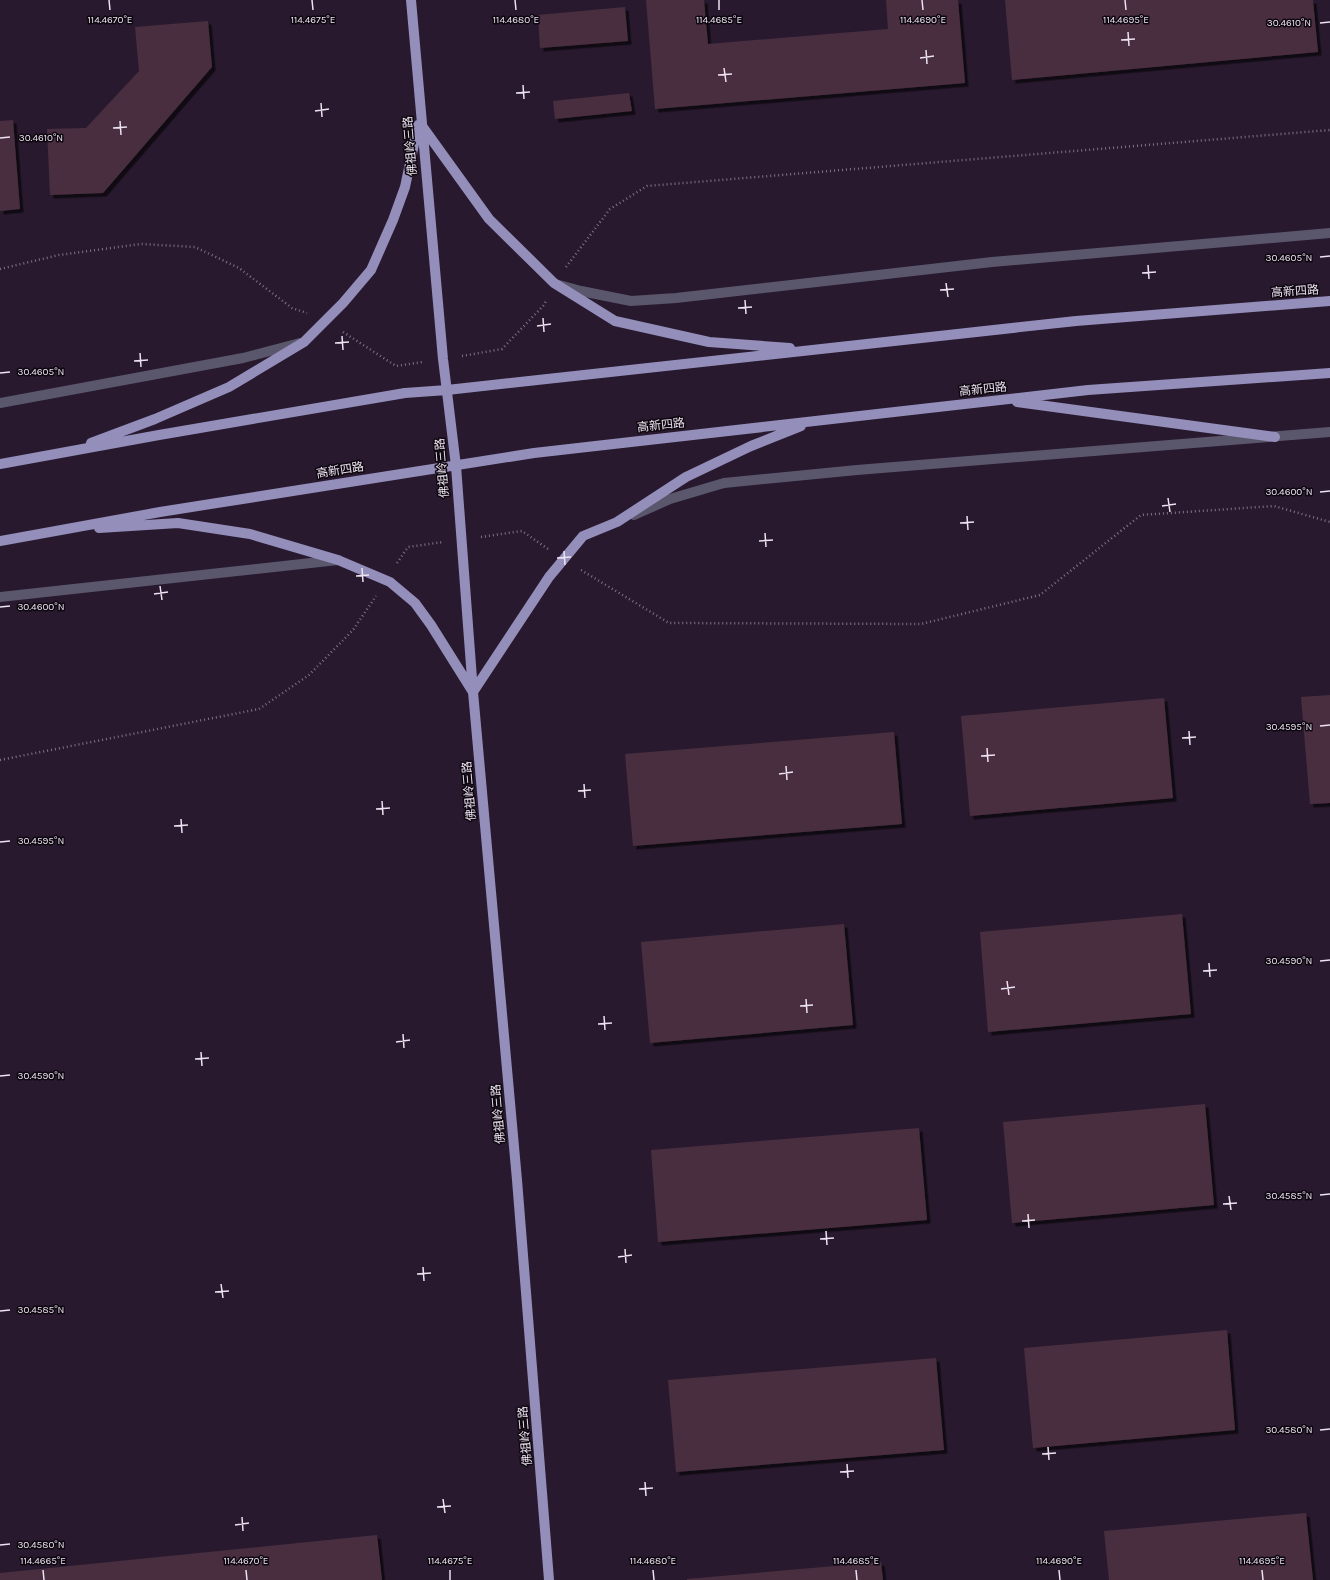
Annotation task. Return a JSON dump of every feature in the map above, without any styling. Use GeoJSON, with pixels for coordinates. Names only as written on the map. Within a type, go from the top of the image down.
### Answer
{"type":"FeatureCollection","features":[{"type":"Feature","properties":{"kind":"main road","name":"佛祖岭三路"},"geometry":{"type":"LineString","coordinates":[[410,0],[443,359],[456,466],[473,692],[517,1180],[549,1580]]}},
{"type":"Feature","properties":{"kind":"main road"},"geometry":{"type":"LineString","coordinates":[[64,452],[155,419],[229,387],[304,342],[371,270],[393,220],[405,187],[421,115]]}},
{"type":"Feature","properties":{"kind":"main road"},"geometry":{"type":"LineString","coordinates":[[422,126],[489,219],[554,283],[615,321],[709,342],[814,350]]}},
{"type":"Feature","properties":{"kind":"main road","name":"高新四路"},"geometry":{"type":"LineString","coordinates":[[0,464],[406,393],[447,390],[1076,321],[1330,301]]}},
{"type":"Feature","properties":{"kind":"main road","name":"高新四路"},"geometry":{"type":"LineString","coordinates":[[0,541],[160,512],[534,453],[1088,390],[1330,373]]}},
{"type":"Feature","properties":{"kind":"main road"},"geometry":{"type":"LineString","coordinates":[[1001,400],[1275,436]]}},
{"type":"Feature","properties":{"kind":"main road"},"geometry":{"type":"LineString","coordinates":[[48,532],[178,523],[250,534],[338,560],[390,582],[415,603],[432,625],[473,692],[549,577],[583,536],[617,522],[686,477],[751,446],[814,421]]}},
{"type":"Feature","properties":{"kind":"lane"},"geometry":{"type":"LineString","coordinates":[[554,283],[581,291],[631,301],[992,262],[1330,233]]}},
{"type":"Feature","properties":{"kind":"lane"},"geometry":{"type":"LineString","coordinates":[[0,403],[243,358],[304,342]]}},
{"type":"Feature","properties":{"kind":"lane"},"geometry":{"type":"LineString","coordinates":[[617,522],[670,499],[724,483],[857,470],[1330,432]]}},
{"type":"Feature","properties":{"kind":"lane"},"geometry":{"type":"LineString","coordinates":[[0,597],[338,560]]}},
{"type":"Feature","properties":{"kind":"path"},"geometry":{"type":"LineString","coordinates":[[0,269],[59,255],[141,244],[195,247],[238,268],[292,308],[326,320],[396,366],[502,349],[544,305],[554,283],[610,209],[647,186],[1330,130]]}},
{"type":"Feature","properties":{"kind":"path"},"geometry":{"type":"LineString","coordinates":[[0,760],[259,709],[309,675],[353,630],[408,547],[522,531],[563,560],[669,623],[921,624],[1040,595],[1142,515],[1274,506],[1330,522]]}},
{"type":"Feature","properties":{"kind":"building"},"geometry":{"type":"Polygon","coordinates":[[[646,0],[704,0],[708,44],[888,29],[886,0],[958,0],[965,83],[655,109],[646,0]]]}},
{"type":"Feature","properties":{"kind":"building"},"geometry":{"type":"Polygon","coordinates":[[[1005,0],[1313,0],[1318,52],[1012,80],[1005,0]]]}},
{"type":"Feature","properties":{"kind":"building"},"geometry":{"type":"Polygon","coordinates":[[[625,7],[628,41],[540,48],[538,15],[625,7]]]}},
{"type":"Feature","properties":{"kind":"building"},"geometry":{"type":"Polygon","coordinates":[[[208,21],[212,67],[103,193],[50,195],[47,129],[86,128],[139,71],[135,27],[208,21]]]}},
{"type":"Feature","properties":{"kind":"building"},"geometry":{"type":"Polygon","coordinates":[[[629,93],[632,111],[555,119],[553,101],[629,93]]]}},
{"type":"Feature","properties":{"kind":"building"},"geometry":{"type":"Polygon","coordinates":[[[13,120],[20,209],[0,211],[0,121],[13,120]]]}},
{"type":"Feature","properties":{"kind":"building"},"geometry":{"type":"Polygon","coordinates":[[[1330,695],[1330,803],[1310,804],[1301,697],[1330,695]]]}},
{"type":"Feature","properties":{"kind":"building"},"geometry":{"type":"Polygon","coordinates":[[[1164,698],[1173,798],[970,816],[961,716],[1164,698]]]}},
{"type":"Feature","properties":{"kind":"building"},"geometry":{"type":"Polygon","coordinates":[[[894,732],[902,824],[633,846],[625,754],[894,732]]]}},
{"type":"Feature","properties":{"kind":"building"},"geometry":{"type":"Polygon","coordinates":[[[1182,914],[1191,1014],[988,1032],[980,932],[1182,914]]]}},
{"type":"Feature","properties":{"kind":"building"},"geometry":{"type":"Polygon","coordinates":[[[844,924],[853,1025],[650,1043],[641,942],[844,924]]]}},
{"type":"Feature","properties":{"kind":"building"},"geometry":{"type":"Polygon","coordinates":[[[1205,1104],[1214,1205],[1012,1223],[1003,1122],[1205,1104]]]}},
{"type":"Feature","properties":{"kind":"building"},"geometry":{"type":"Polygon","coordinates":[[[919,1128],[927,1220],[658,1242],[651,1150],[919,1128]]]}},
{"type":"Feature","properties":{"kind":"building"},"geometry":{"type":"Polygon","coordinates":[[[1227,1330],[1235,1430],[1033,1448],[1024,1348],[1227,1330]]]}},
{"type":"Feature","properties":{"kind":"building"},"geometry":{"type":"Polygon","coordinates":[[[936,1358],[944,1450],[676,1472],[668,1380],[936,1358]]]}},
{"type":"Feature","properties":{"kind":"building"},"geometry":{"type":"Polygon","coordinates":[[[1306,1513],[1313,1580],[1109,1580],[1104,1531],[1306,1513]]]}},
{"type":"Feature","properties":{"kind":"building"},"geometry":{"type":"Polygon","coordinates":[[[377,1535],[382,1580],[0,1580],[0,1573],[377,1535]]]}},
{"type":"Feature","properties":{"kind":"building"},"geometry":{"type":"Polygon","coordinates":[[[881,1562],[883,1580],[687,1580],[687,1579],[881,1562]]]}}]}
